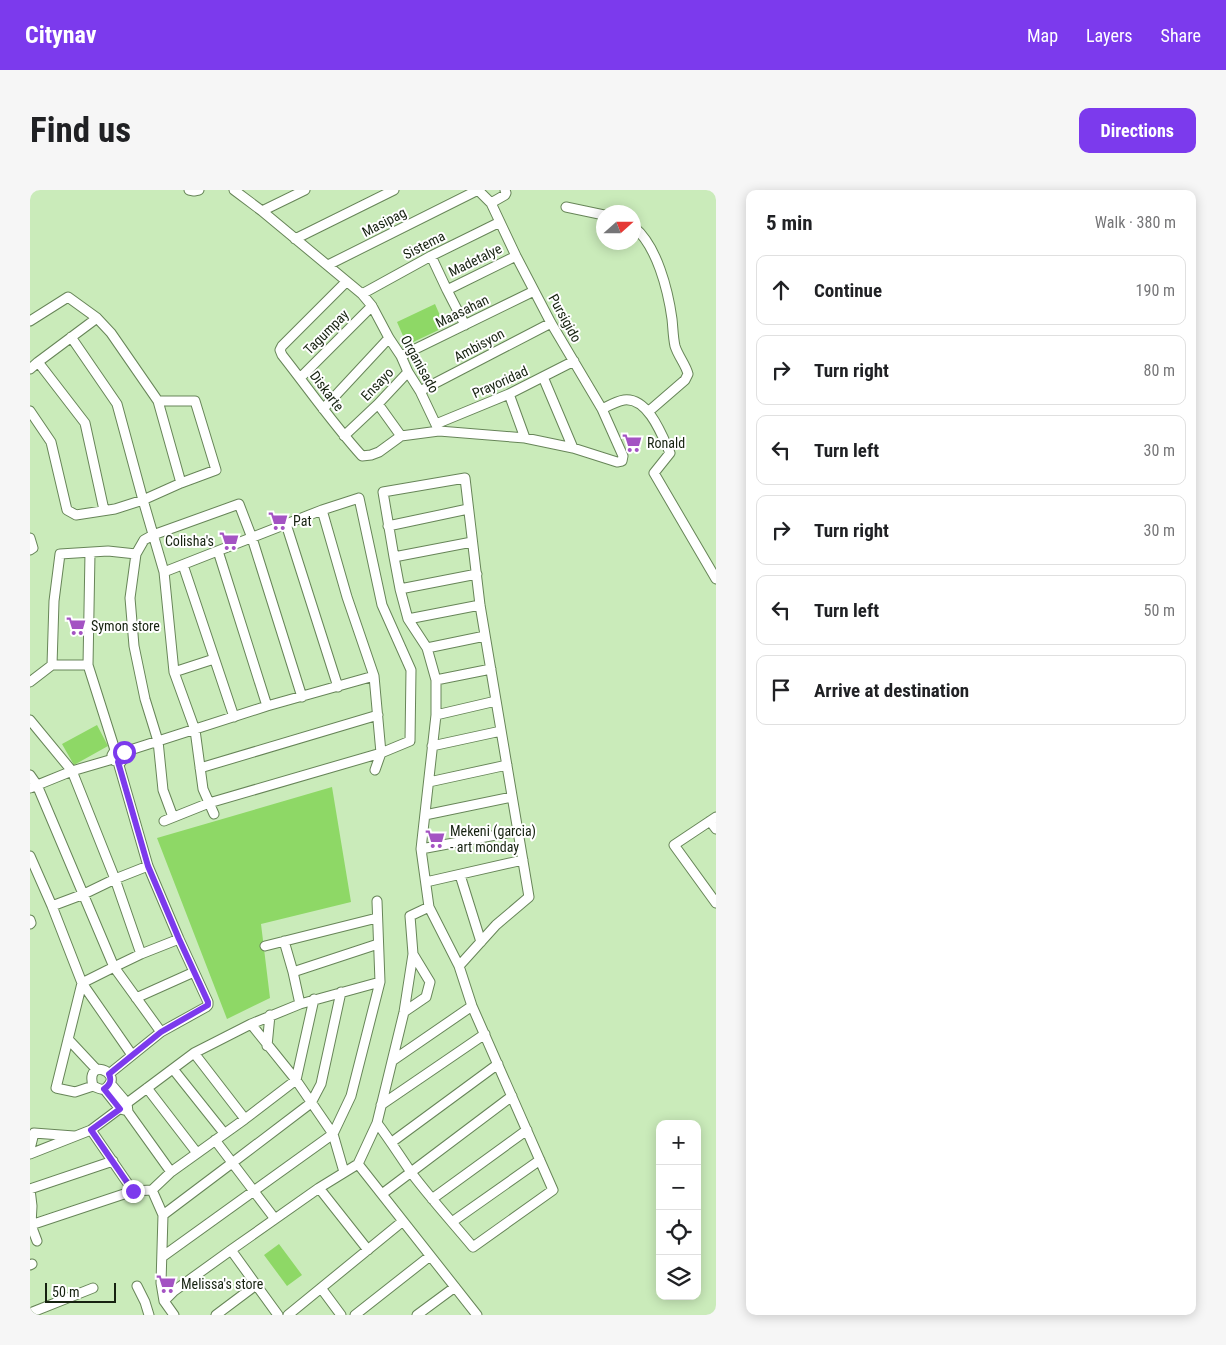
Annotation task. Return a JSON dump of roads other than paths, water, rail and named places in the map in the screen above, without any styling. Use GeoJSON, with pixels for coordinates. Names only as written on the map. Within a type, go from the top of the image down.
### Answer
{"type":"FeatureCollection","features":[{"type":"Feature","properties":{"kind":"street"},"geometry":{"type":"LineString","coordinates":[[189,190],[199,190]]}},
{"type":"Feature","properties":{"kind":"street","name":"Organisado"},"geometry":{"type":"LineString","coordinates":[[234,190],[362,294],[372,306],[401,356],[438,428]]}},
{"type":"Feature","properties":{"kind":"street"},"geometry":{"type":"LineString","coordinates":[[262,211],[305,190]]}},
{"type":"Feature","properties":{"kind":"street"},"geometry":{"type":"LineString","coordinates":[[295,239],[394,190]]}},
{"type":"Feature","properties":{"kind":"street","name":"Pursigido"},"geometry":{"type":"LineString","coordinates":[[478,190],[491,203],[551,323],[602,409],[623,456],[622,461],[617,462],[573,448]]}},
{"type":"Feature","properties":{"kind":"street","name":"Masipag"},"geometry":{"type":"LineString","coordinates":[[328,265],[478,190]]}},
{"type":"Feature","properties":{"kind":"street"},"geometry":{"type":"LineString","coordinates":[[491,203],[505,196],[505,190]]}},
{"type":"Feature","properties":{"kind":"street"},"geometry":{"type":"LineString","coordinates":[[566,207],[596,213]]}},
{"type":"Feature","properties":{"kind":"street","name":"Sistema"},"geometry":{"type":"LineString","coordinates":[[362,294],[431,256],[500,222]]}},
{"type":"Feature","properties":{"kind":"street"},"geometry":{"type":"LineString","coordinates":[[641,235],[646,241],[662,276],[672,317],[676,347],[688,374],[685,380],[648,412]]}},
{"type":"Feature","properties":{"kind":"street"},"geometry":{"type":"LineString","coordinates":[[431,256],[465,325]]}},
{"type":"Feature","properties":{"kind":"street","name":"Madetalye"},"geometry":{"type":"LineString","coordinates":[[447,290],[516,256]]}},
{"type":"Feature","properties":{"kind":"street","name":"Diskarte"},"geometry":{"type":"LineString","coordinates":[[346,282],[280,350],[344,436],[362,456],[379,452],[401,436]]}},
{"type":"Feature","properties":{"kind":"street","name":"Maasahan"},"geometry":{"type":"LineString","coordinates":[[401,356],[534,291]]}},
{"type":"Feature","properties":{"kind":"street"},"geometry":{"type":"LineString","coordinates":[[30,321],[68,297],[98,318],[111,333],[158,401],[181,483]]}},
{"type":"Feature","properties":{"kind":"street","name":"Tagumpay"},"geometry":{"type":"LineString","coordinates":[[300,378],[372,306]]}},
{"type":"Feature","properties":{"kind":"street"},"geometry":{"type":"LineString","coordinates":[[30,369],[98,318]]}},
{"type":"Feature","properties":{"kind":"street","name":"Ambisyon"},"geometry":{"type":"LineString","coordinates":[[420,391],[551,323]]}},
{"type":"Feature","properties":{"kind":"street"},"geometry":{"type":"LineString","coordinates":[[71,337],[117,404],[164,572],[174,672],[195,730],[203,789],[214,814]]}},
{"type":"Feature","properties":{"kind":"street"},"geometry":{"type":"LineString","coordinates":[[323,408],[389,338]]}},
{"type":"Feature","properties":{"kind":"street","name":"Prayoridad"},"geometry":{"type":"LineString","coordinates":[[438,428],[574,361]]}},
{"type":"Feature","properties":{"kind":"street"},"geometry":{"type":"LineString","coordinates":[[38,362],[85,423],[104,510]]}},
{"type":"Feature","properties":{"kind":"street","name":"Ensayo"},"geometry":{"type":"LineString","coordinates":[[344,436],[408,372]]}},
{"type":"Feature","properties":{"kind":"street"},"geometry":{"type":"LineString","coordinates":[[543,377],[573,448]]}},
{"type":"Feature","properties":{"kind":"street"},"geometry":{"type":"LineString","coordinates":[[509,394],[525,438]]}},
{"type":"Feature","properties":{"kind":"street"},"geometry":{"type":"LineString","coordinates":[[602,409],[624,400],[638,402],[657,424],[670,453],[654,473],[716,579]]}},
{"type":"Feature","properties":{"kind":"street"},"geometry":{"type":"LineString","coordinates":[[30,411],[51,442],[67,510],[76,515],[115,509],[143,500],[216,470],[195,401],[158,401]]}},
{"type":"Feature","properties":{"kind":"street"},"geometry":{"type":"LineString","coordinates":[[378,404],[401,436],[438,428],[525,438],[573,448]]}},
{"type":"Feature","properties":{"kind":"street"},"geometry":{"type":"LineString","coordinates":[[377,1123],[432,1199],[473,1247],[554,1190],[472,1006],[459,966],[429,907],[421,849],[436,715],[436,680],[426,648],[408,619],[400,589],[383,492],[465,478],[480,605],[529,897],[496,925],[459,966]]}},
{"type":"Feature","properties":{"kind":"street"},"geometry":{"type":"LineString","coordinates":[[164,572],[322,510],[359,498],[382,605],[411,670],[410,741],[381,753],[209,803],[164,821]]}},
{"type":"Feature","properties":{"kind":"street"},"geometry":{"type":"LineString","coordinates":[[173,817],[163,790],[158,741],[145,700],[134,646],[130,598],[136,554],[144,540],[239,504],[252,538],[302,697]]}},
{"type":"Feature","properties":{"kind":"street"},"geometry":{"type":"LineString","coordinates":[[388,526],[468,509]]}},
{"type":"Feature","properties":{"kind":"street"},"geometry":{"type":"LineString","coordinates":[[322,510],[347,597],[374,676],[381,753],[375,770]]}},
{"type":"Feature","properties":{"kind":"street"},"geometry":{"type":"LineString","coordinates":[[286,524],[338,687]]}},
{"type":"Feature","properties":{"kind":"street"},"geometry":{"type":"LineString","coordinates":[[30,538],[33,548],[30,550]]}},
{"type":"Feature","properties":{"kind":"street"},"geometry":{"type":"LineString","coordinates":[[394,557],[472,542]]}},
{"type":"Feature","properties":{"kind":"street"},"geometry":{"type":"LineString","coordinates":[[218,551],[267,706]]}},
{"type":"Feature","properties":{"kind":"street"},"geometry":{"type":"LineString","coordinates":[[52,666],[54,601],[60,554],[108,552],[136,554]]}},
{"type":"Feature","properties":{"kind":"street"},"geometry":{"type":"LineString","coordinates":[[90,553],[88,665],[118,756],[148,866],[208,1002],[208,1005],[161,1032],[132,1055],[108,1082],[100,1090],[93,1086],[91,1078],[93,1072],[103,1069],[108,1082],[125,1108],[171,1172]]}},
{"type":"Feature","properties":{"kind":"street"},"geometry":{"type":"LineString","coordinates":[[183,565],[234,717]]}},
{"type":"Feature","properties":{"kind":"street"},"geometry":{"type":"LineString","coordinates":[[400,589],[477,574]]}},
{"type":"Feature","properties":{"kind":"street"},"geometry":{"type":"LineString","coordinates":[[408,619],[480,605]]}},
{"type":"Feature","properties":{"kind":"street"},"geometry":{"type":"LineString","coordinates":[[426,648],[485,636]]}},
{"type":"Feature","properties":{"kind":"street"},"geometry":{"type":"LineString","coordinates":[[174,672],[214,659]]}},
{"type":"Feature","properties":{"kind":"street"},"geometry":{"type":"LineString","coordinates":[[30,682],[52,666],[88,665]]}},
{"type":"Feature","properties":{"kind":"street"},"geometry":{"type":"LineString","coordinates":[[436,680],[491,669]]}},
{"type":"Feature","properties":{"kind":"street"},"geometry":{"type":"LineString","coordinates":[[34,786],[158,741],[267,706],[374,676]]}},
{"type":"Feature","properties":{"kind":"street"},"geometry":{"type":"LineString","coordinates":[[436,715],[496,701]]}},
{"type":"Feature","properties":{"kind":"street"},"geometry":{"type":"LineString","coordinates":[[200,768],[378,715]]}},
{"type":"Feature","properties":{"kind":"street"},"geometry":{"type":"LineString","coordinates":[[30,720],[72,771],[115,879],[141,954]]}},
{"type":"Feature","properties":{"kind":"street"},"geometry":{"type":"LineString","coordinates":[[432,746],[501,731]]}},
{"type":"Feature","properties":{"kind":"street"},"geometry":{"type":"LineString","coordinates":[[429,782],[507,765]]}},
{"type":"Feature","properties":{"kind":"street"},"geometry":{"type":"LineString","coordinates":[[30,776],[84,894],[114,967],[161,1032]]}},
{"type":"Feature","properties":{"kind":"street"},"geometry":{"type":"LineString","coordinates":[[425,815],[512,797]]}},
{"type":"Feature","properties":{"kind":"street"},"geometry":{"type":"LineString","coordinates":[[716,829],[713,819],[674,845],[716,902]]}},
{"type":"Feature","properties":{"kind":"street"},"geometry":{"type":"LineString","coordinates":[[421,849],[518,831]]}},
{"type":"Feature","properties":{"kind":"street"},"geometry":{"type":"LineString","coordinates":[[30,856],[82,983],[132,1055]]}},
{"type":"Feature","properties":{"kind":"street"},"geometry":{"type":"LineString","coordinates":[[426,882],[523,860]]}},
{"type":"Feature","properties":{"kind":"street"},"geometry":{"type":"LineString","coordinates":[[52,906],[148,866]]}},
{"type":"Feature","properties":{"kind":"street"},"geometry":{"type":"LineString","coordinates":[[460,875],[481,942]]}},
{"type":"Feature","properties":{"kind":"street"},"geometry":{"type":"LineString","coordinates":[[162,1256],[333,1134],[351,1096],[380,982],[376,901]]}},
{"type":"Feature","properties":{"kind":"street"},"geometry":{"type":"LineString","coordinates":[[164,1301],[174,1291],[231,1250],[319,1188],[358,1164],[377,1123],[404,1012],[413,954],[410,916],[429,907]]}},
{"type":"Feature","properties":{"kind":"street"},"geometry":{"type":"LineString","coordinates":[[265,946],[377,918]]}},
{"type":"Feature","properties":{"kind":"street"},"geometry":{"type":"LineString","coordinates":[[30,920],[30,924]]}},
{"type":"Feature","properties":{"kind":"street"},"geometry":{"type":"LineString","coordinates":[[93,1086],[75,1092],[56,1088],[82,983],[141,954],[179,939]]}},
{"type":"Feature","properties":{"kind":"street"},"geometry":{"type":"LineString","coordinates":[[284,941],[300,1004]]}},
{"type":"Feature","properties":{"kind":"street"},"geometry":{"type":"LineString","coordinates":[[293,972],[378,944]]}},
{"type":"Feature","properties":{"kind":"street"},"geometry":{"type":"LineString","coordinates":[[404,1012],[426,998],[430,982],[413,954]]}},
{"type":"Feature","properties":{"kind":"street"},"geometry":{"type":"LineString","coordinates":[[136,998],[194,972]]}},
{"type":"Feature","properties":{"kind":"street"},"geometry":{"type":"LineString","coordinates":[[30,1154],[91,1130],[125,1108],[147,1088],[194,1053],[251,1024],[300,1004],[380,982]]}},
{"type":"Feature","properties":{"kind":"street"},"geometry":{"type":"LineString","coordinates":[[163,1215],[311,1103],[321,1084],[341,992]]}},
{"type":"Feature","properties":{"kind":"street"},"geometry":{"type":"LineString","coordinates":[[31,1225],[133,1191],[152,1190],[171,1172],[296,1080],[314,1000]]}},
{"type":"Feature","properties":{"kind":"street"},"geometry":{"type":"LineString","coordinates":[[392,1061],[472,1006]]}},
{"type":"Feature","properties":{"kind":"street"},"geometry":{"type":"LineString","coordinates":[[268,1046],[270,1015]]}},
{"type":"Feature","properties":{"kind":"street"},"geometry":{"type":"LineString","coordinates":[[251,1024],[296,1080],[333,1134],[344,1172]]}},
{"type":"Feature","properties":{"kind":"street"},"geometry":{"type":"LineString","coordinates":[[381,1105],[484,1034]]}},
{"type":"Feature","properties":{"kind":"street"},"geometry":{"type":"LineString","coordinates":[[68,1039],[97,1070]]}},
{"type":"Feature","properties":{"kind":"street"},"geometry":{"type":"LineString","coordinates":[[194,1053],[244,1119]]}},
{"type":"Feature","properties":{"kind":"street"},"geometry":{"type":"LineString","coordinates":[[392,1142],[498,1064]]}},
{"type":"Feature","properties":{"kind":"street"},"geometry":{"type":"LineString","coordinates":[[173,1069],[224,1133]]}},
{"type":"Feature","properties":{"kind":"street"},"geometry":{"type":"LineString","coordinates":[[147,1088],[197,1153]]}},
{"type":"Feature","properties":{"kind":"street"},"geometry":{"type":"LineString","coordinates":[[382,1194],[512,1096]]}},
{"type":"Feature","properties":{"kind":"street"},"geometry":{"type":"LineString","coordinates":[[91,1130],[133,1191]]}},
{"type":"Feature","properties":{"kind":"street"},"geometry":{"type":"LineString","coordinates":[[432,1199],[527,1130]]}},
{"type":"Feature","properties":{"kind":"street"},"geometry":{"type":"LineString","coordinates":[[30,1149],[34,1134],[77,1136]]}},
{"type":"Feature","properties":{"kind":"street"},"geometry":{"type":"LineString","coordinates":[[215,1140],[276,1219]]}},
{"type":"Feature","properties":{"kind":"street"},"geometry":{"type":"LineString","coordinates":[[452,1222],[540,1160]]}},
{"type":"Feature","properties":{"kind":"street"},"geometry":{"type":"LineString","coordinates":[[37,1241],[31,1225],[32,1206],[30,1189],[113,1161]]}},
{"type":"Feature","properties":{"kind":"street"},"geometry":{"type":"LineString","coordinates":[[358,1164],[477,1315]]}},
{"type":"Feature","properties":{"kind":"street"},"geometry":{"type":"LineString","coordinates":[[319,1188],[368,1250]]}},
{"type":"Feature","properties":{"kind":"street"},"geometry":{"type":"LineString","coordinates":[[152,1190],[163,1215],[161,1283],[164,1301],[174,1315]]}},
{"type":"Feature","properties":{"kind":"street"},"geometry":{"type":"LineString","coordinates":[[288,1315],[403,1221]]}},
{"type":"Feature","properties":{"kind":"street"},"geometry":{"type":"LineString","coordinates":[[231,1250],[278,1315]]}},
{"type":"Feature","properties":{"kind":"street"},"geometry":{"type":"LineString","coordinates":[[355,1315],[430,1256]]}},
{"type":"Feature","properties":{"kind":"street"},"geometry":{"type":"LineString","coordinates":[[216,1315],[256,1285]]}},
{"type":"Feature","properties":{"kind":"street"},"geometry":{"type":"LineString","coordinates":[[137,1286],[149,1315]]}},
{"type":"Feature","properties":{"kind":"street"},"geometry":{"type":"LineString","coordinates":[[30,1313],[93,1288]]}},
{"type":"Feature","properties":{"kind":"street"},"geometry":{"type":"LineString","coordinates":[[321,1288],[341,1315]]}},
{"type":"Feature","properties":{"kind":"street"},"geometry":{"type":"LineString","coordinates":[[417,1315],[429,1312],[455,1288]]}},
{"type":"Feature","properties":{"kind":"place","name":"Ronald"},"geometry":{"type":"Point","coordinates":[632,443]}},
{"type":"Feature","properties":{"kind":"place","name":"Pat"},"geometry":{"type":"Point","coordinates":[278,521]}},
{"type":"Feature","properties":{"kind":"place","name":"Colisha's"},"geometry":{"type":"Point","coordinates":[229,541]}},
{"type":"Feature","properties":{"kind":"place","name":"Symon store"},"geometry":{"type":"Point","coordinates":[76,626]}},
{"type":"Feature","properties":{"kind":"place","name":"Mekeni (garcia) - art monday"},"geometry":{"type":"Point","coordinates":[435,839]}},
{"type":"Feature","properties":{"kind":"place","name":"Melissa's store"},"geometry":{"type":"Point","coordinates":[166,1284]}}]}
